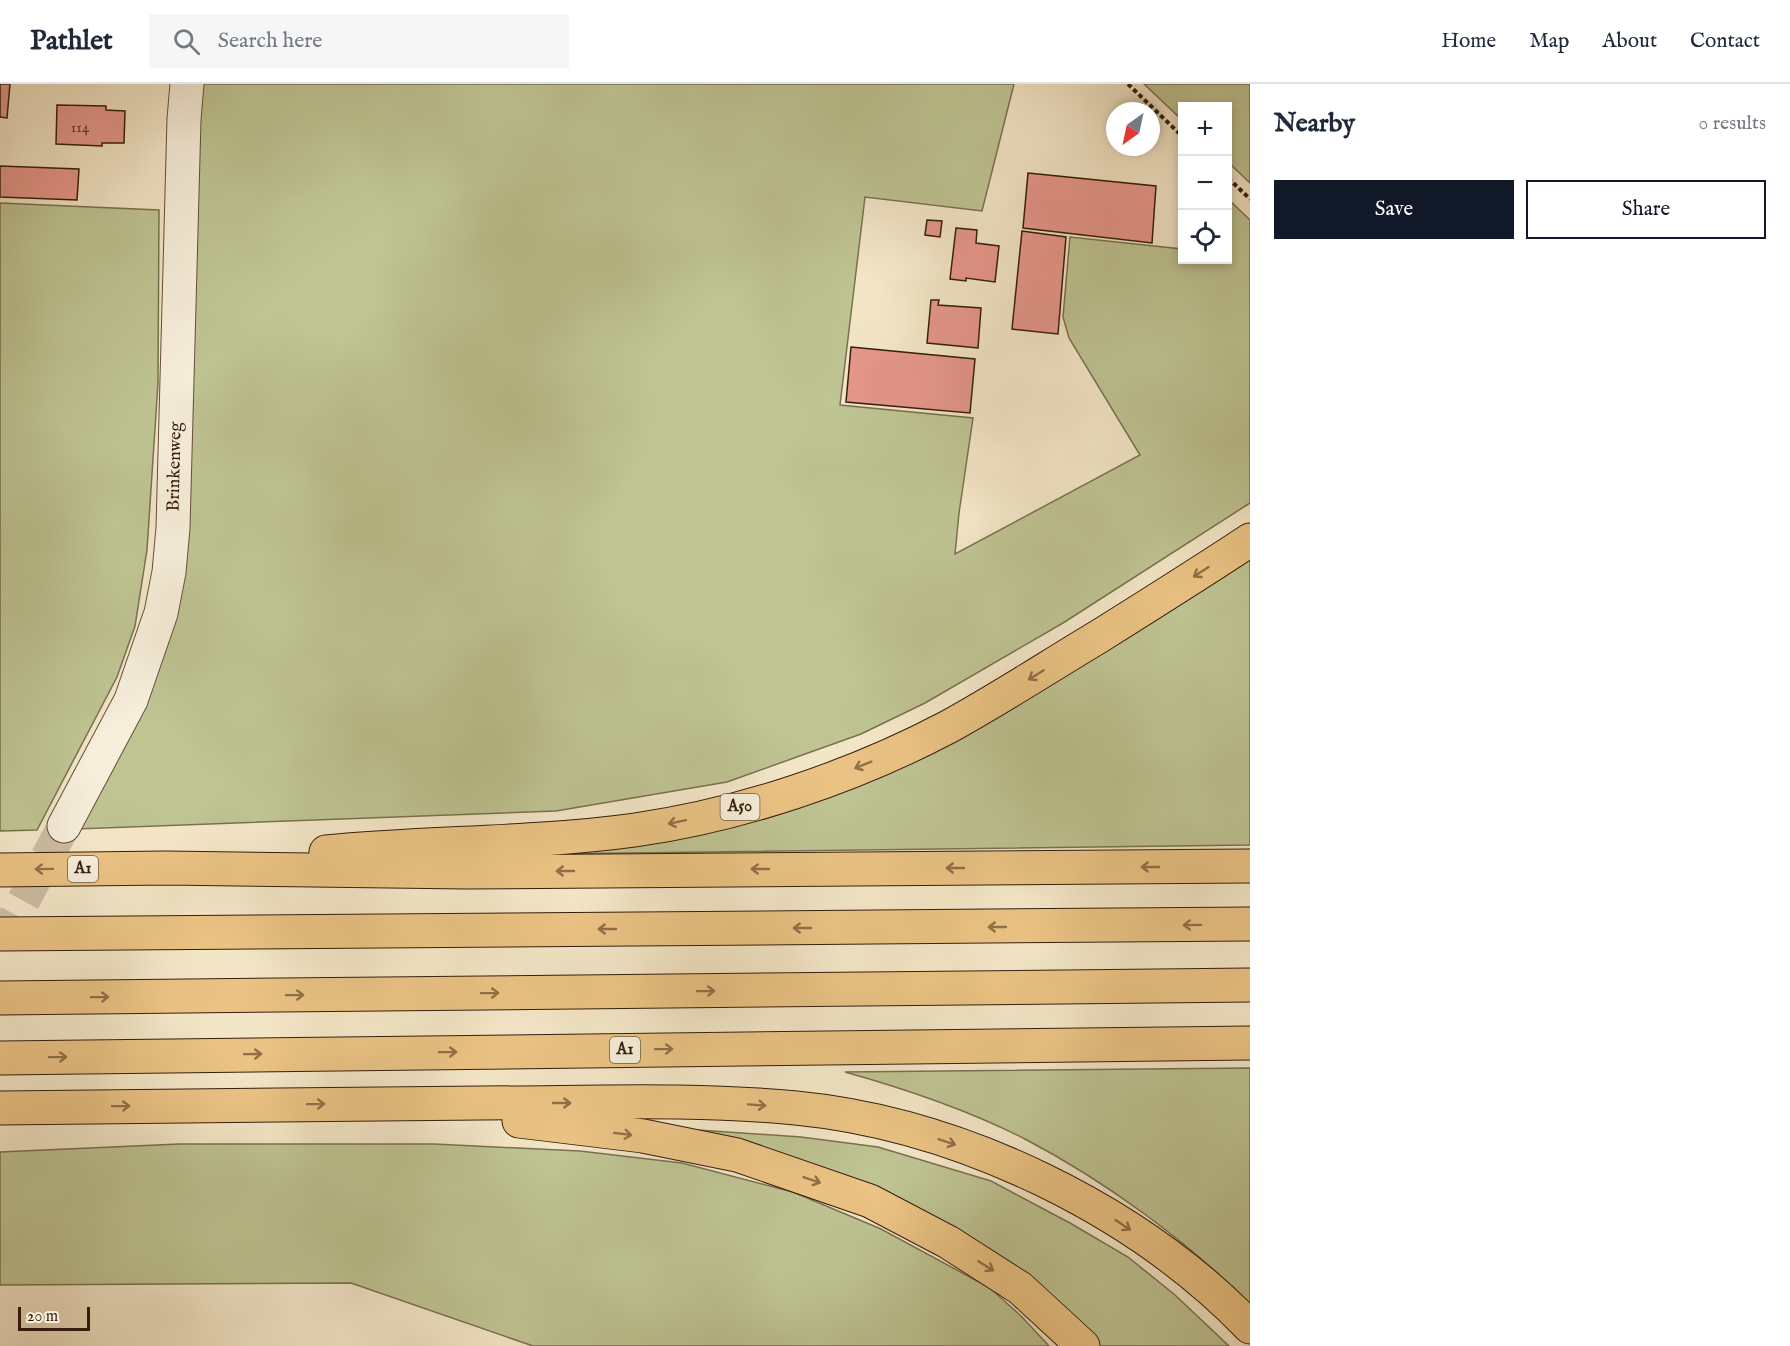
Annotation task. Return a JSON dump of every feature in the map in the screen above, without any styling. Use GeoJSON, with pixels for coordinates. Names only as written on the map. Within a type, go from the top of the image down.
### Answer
{"type":"FeatureCollection","features":[{"type":"Feature","properties":{"kind":"highway","name":"A50"},"geometry":{"type":"LineString","coordinates":[[166,868],[375,847],[512,842],[616,832],[687,820],[763,801],[843,773],[948,726],[1020,685],[1250,540]]}},
{"type":"Feature","properties":{"kind":"highway","name":"A1"},"geometry":{"type":"LineString","coordinates":[[0,870],[166,868],[466,872],[1250,866]]}},
{"type":"Feature","properties":{"kind":"highway"},"geometry":{"type":"LineString","coordinates":[[0,934],[1250,924]]}},
{"type":"Feature","properties":{"kind":"highway"},"geometry":{"type":"LineString","coordinates":[[0,998],[1250,985]]}},
{"type":"Feature","properties":{"kind":"highway","name":"A1"},"geometry":{"type":"LineString","coordinates":[[0,1058],[1250,1043]]}},
{"type":"Feature","properties":{"kind":"highway"},"geometry":{"type":"LineString","coordinates":[[0,1108],[377,1104],[747,1104],[799,1108],[877,1122],[950,1143],[1004,1162],[1058,1187],[1096,1208],[1143,1239],[1196,1278],[1250,1328]]}},
{"type":"Feature","properties":{"kind":"highway"},"geometry":{"type":"LineString","coordinates":[[377,1104],[643,1136],[737,1155],[808,1179],[870,1201],[948,1242],[1020,1288],[1083,1346]]}},
{"type":"Feature","properties":{"kind":"street","name":"Brinkenweg"},"geometry":{"type":"LineString","coordinates":[[64,826],[132,700],[161,613],[169,572],[173,517],[184,119],[187,84]]}},
{"type":"Feature","properties":{"kind":"path"},"geometry":{"type":"LineString","coordinates":[[1128,84],[1178,131]]}},
{"type":"Feature","properties":{"kind":"path"},"geometry":{"type":"LineString","coordinates":[[1232,183],[1250,199]]}},
{"type":"Feature","properties":{"kind":"green space"},"geometry":{"type":"Polygon","coordinates":[[[201,84],[1014,84],[982,211],[865,197],[840,405],[973,418],[955,554],[1140,455],[1069,338],[1063,317],[1070,237],[1178,249],[1178,264],[1232,264],[1232,203],[1250,220],[1250,503],[1063,623],[925,703],[861,734],[727,782],[556,811],[77,829],[165,644],[201,84]]]}},
{"type":"Feature","properties":{"kind":"green space"},"geometry":{"type":"Polygon","coordinates":[[[1144,84],[1250,84],[1250,183],[1232,166],[1232,102],[1178,102],[1178,116],[1144,84]]]}},
{"type":"Feature","properties":{"kind":"green space"},"geometry":{"type":"Polygon","coordinates":[[[0,203],[159,210],[158,383],[147,550],[135,626],[117,677],[37,830],[0,831],[0,203]]]}},
{"type":"Feature","properties":{"kind":"green space"},"geometry":{"type":"Polygon","coordinates":[[[1250,552],[1250,845],[548,854],[753,815],[1250,552]]]}},
{"type":"Feature","properties":{"kind":"green space"},"geometry":{"type":"Polygon","coordinates":[[[1250,1068],[1250,1304],[1199,1257],[1144,1213],[1055,1156],[1003,1128],[959,1110],[914,1093],[845,1072],[1250,1068]]]}},
{"type":"Feature","properties":{"kind":"green space"},"geometry":{"type":"Polygon","coordinates":[[[698,1130],[801,1137],[878,1147],[991,1181],[1128,1257],[1175,1295],[1229,1346],[1100,1346],[1061,1308],[1008,1265],[697,1140],[698,1130]]]}},
{"type":"Feature","properties":{"kind":"green space"},"geometry":{"type":"Polygon","coordinates":[[[179,1144],[434,1144],[580,1151],[682,1163],[793,1192],[881,1229],[990,1288],[1049,1346],[533,1346],[351,1283],[0,1285],[0,1152],[179,1144]]]}},
{"type":"Feature","properties":{"kind":"building"},"geometry":{"type":"Polygon","coordinates":[[[0,84],[10,84],[7,118],[0,117],[0,84]]]}},
{"type":"Feature","properties":{"kind":"building"},"geometry":{"type":"Polygon","coordinates":[[[57,105],[106,106],[106,110],[125,111],[124,143],[102,143],[102,146],[56,144],[57,105]]]}},
{"type":"Feature","properties":{"kind":"building"},"geometry":{"type":"Polygon","coordinates":[[[0,166],[79,169],[77,200],[0,197],[0,166]]]}},
{"type":"Feature","properties":{"kind":"building"},"geometry":{"type":"Polygon","coordinates":[[[1028,173],[1156,186],[1152,243],[1023,228],[1028,173]]]}},
{"type":"Feature","properties":{"kind":"building"},"geometry":{"type":"Polygon","coordinates":[[[927,220],[942,221],[940,237],[925,235],[927,220]]]}},
{"type":"Feature","properties":{"kind":"building"},"geometry":{"type":"Polygon","coordinates":[[[956,228],[977,230],[976,243],[999,246],[995,282],[966,278],[966,281],[950,279],[956,228]]]}},
{"type":"Feature","properties":{"kind":"building"},"geometry":{"type":"Polygon","coordinates":[[[1022,231],[1066,237],[1058,334],[1012,329],[1022,231]]]}},
{"type":"Feature","properties":{"kind":"building"},"geometry":{"type":"Polygon","coordinates":[[[931,300],[939,300],[938,305],[981,308],[978,348],[927,343],[931,300]]]}},
{"type":"Feature","properties":{"kind":"building"},"geometry":{"type":"Polygon","coordinates":[[[851,347],[975,359],[970,413],[846,402],[851,347]]]}},
{"type":"Feature","properties":{"kind":"tunnel"},"geometry":{"type":"LineString","coordinates":[[0,944],[64,826]]}}]}
